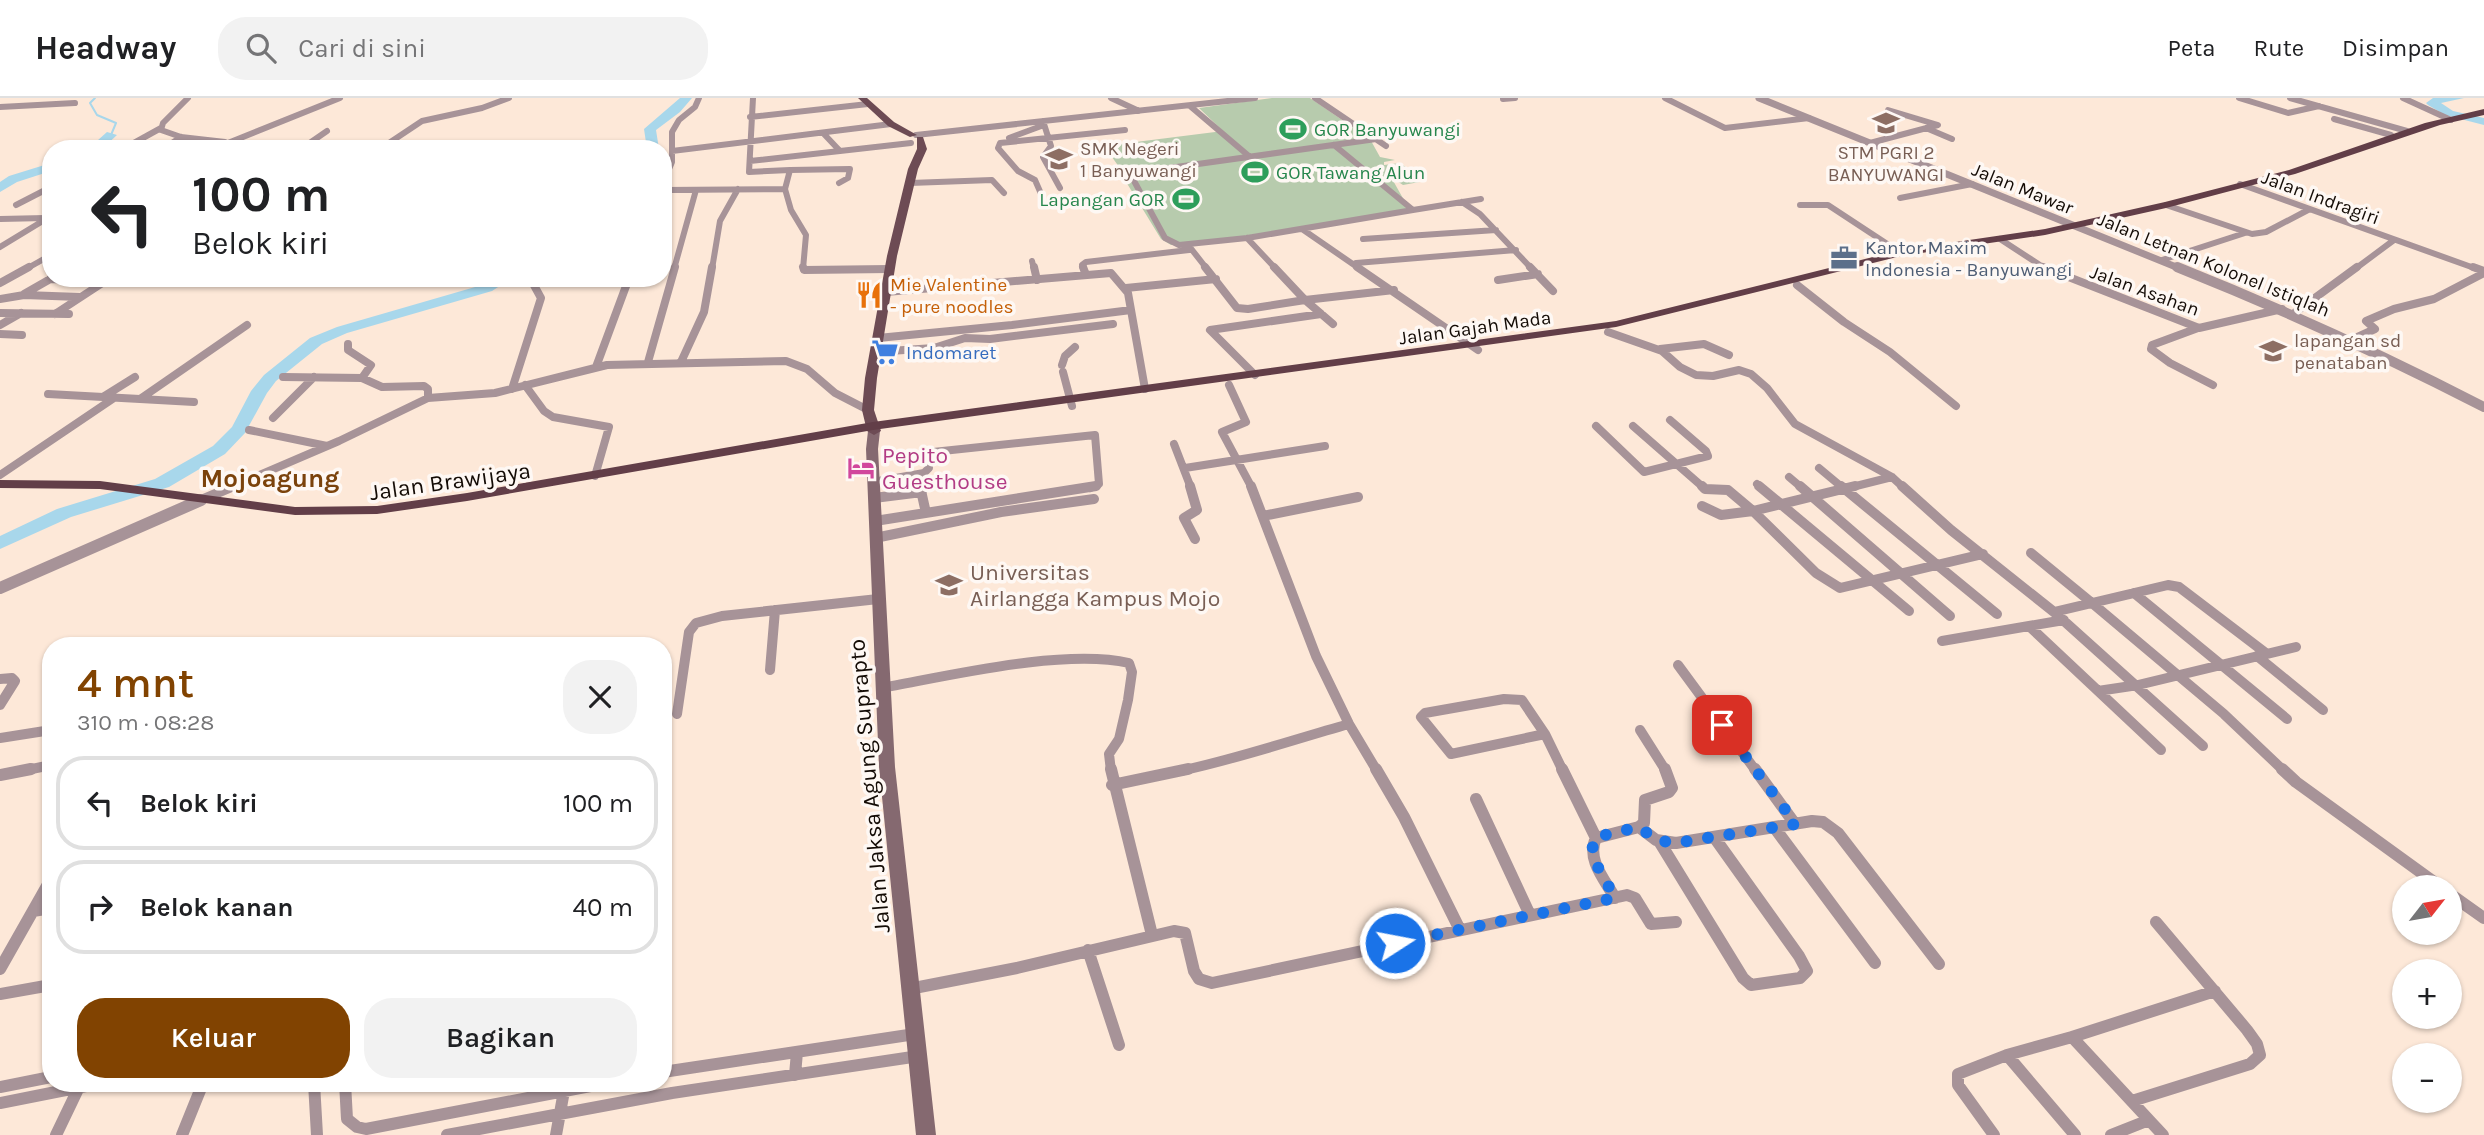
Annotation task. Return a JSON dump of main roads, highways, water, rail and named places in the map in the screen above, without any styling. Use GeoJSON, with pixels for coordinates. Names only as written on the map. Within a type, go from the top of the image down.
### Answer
{"type":"FeatureCollection","features":[{"type":"Feature","properties":{"kind":"highway"},"geometry":{"type":"LineString","coordinates":[[2284,173],[2300,164],[2391,135],[2484,112]]}},
{"type":"Feature","properties":{"kind":"highway"},"geometry":{"type":"LineString","coordinates":[[1071,403],[1229,384],[1475,347],[1608,332],[1919,255],[2075,229],[2239,184],[2301,170],[2436,124]]}},
{"type":"Feature","properties":{"kind":"highway","name":"Jalan Gajah Mada"},"geometry":{"type":"LineString","coordinates":[[873,428],[1475,347],[1616,324],[1901,253],[2003,241]]}},
{"type":"Feature","properties":{"kind":"highway","name":"Jalan Brawijaya"},"geometry":{"type":"LineString","coordinates":[[0,484],[84,484],[280,517],[373,516],[464,505],[873,428],[903,428],[1071,403]]}},
{"type":"Feature","properties":{"kind":"highway","name":"Jalan Brawijaya"},"geometry":{"type":"LineString","coordinates":[[194,502],[295,511],[377,510],[677,463]]}},
{"type":"Feature","properties":{"kind":"highway","name":"Jalan Brawijaya"},"geometry":{"type":"LineString","coordinates":[[0,491],[128,490]]}},
{"type":"Feature","properties":{"kind":"main road"},"geometry":{"type":"LineString","coordinates":[[865,101],[892,125],[915,140],[910,183],[890,269],[875,352],[868,410],[873,428]]}},
{"type":"Feature","properties":{"kind":"main road","name":"Jalan Jaksa Agung Suprapto"},"geometry":{"type":"LineString","coordinates":[[873,428],[881,688],[909,989],[919,1056],[926,1135]]}},
{"type":"Feature","properties":{"kind":"waterway"},"geometry":{"type":"LineString","coordinates":[[95,98],[90,103],[97,115],[116,123],[111,135]]}},
{"type":"Feature","properties":{"kind":"waterway"},"geometry":{"type":"LineString","coordinates":[[652,140],[650,129],[676,110],[686,98]]}},
{"type":"Feature","properties":{"kind":"waterway"},"geometry":{"type":"LineString","coordinates":[[2458,98],[2432,103],[2449,113],[2484,122]]}},
{"type":"Feature","properties":{"kind":"waterway"},"geometry":{"type":"LineString","coordinates":[[105,140],[111,135]]}},
{"type":"Feature","properties":{"kind":"waterway"},"geometry":{"type":"LineString","coordinates":[[0,188],[13,179],[42,170]]}},
{"type":"Feature","properties":{"kind":"waterway"},"geometry":{"type":"LineString","coordinates":[[0,543],[64,513],[162,483],[219,450],[239,429],[259,391],[270,378],[316,341],[342,330],[489,287]]}},
{"type":"Feature","properties":{"kind":"place","name":"STM PGRI 2 BANYUWANGI"},"geometry":{"type":"Point","coordinates":[1886,123]}},
{"type":"Feature","properties":{"kind":"place","name":"GOR Banyuwangi"},"geometry":{"type":"Point","coordinates":[1293,129]}},
{"type":"Feature","properties":{"kind":"place","name":"SMK Negeri 1 Banyuwangi"},"geometry":{"type":"Point","coordinates":[1059,159]}},
{"type":"Feature","properties":{"kind":"place","name":"GOR Tawang Alun"},"geometry":{"type":"Point","coordinates":[1255,172]}},
{"type":"Feature","properties":{"kind":"place","name":"Lapangan GOR"},"geometry":{"type":"Point","coordinates":[1186,199]}},
{"type":"Feature","properties":{"kind":"place","name":"Kantor Maxim Indonesia - Banyuwangi"},"geometry":{"type":"Point","coordinates":[1844,258]}},
{"type":"Feature","properties":{"kind":"place","name":"Mie Valentine - pure noodles"},"geometry":{"type":"Point","coordinates":[869,295]}},
{"type":"Feature","properties":{"kind":"place","name":"lapangan sd penataban"},"geometry":{"type":"Point","coordinates":[2273,351]}},
{"type":"Feature","properties":{"kind":"place","name":"Indomaret"},"geometry":{"type":"Point","coordinates":[885,352]}},
{"type":"Feature","properties":{"kind":"place","name":"Pepito Guesthouse"},"geometry":{"type":"Point","coordinates":[861,468]}},
{"type":"Feature","properties":{"kind":"place","name":"Universitas Airlangga Kampus Mojo"},"geometry":{"type":"Point","coordinates":[949,585]}},
{"type":"Feature","properties":{"kind":"district","name":"Mojoagung"},"geometry":{"type":"Point","coordinates":[270,478]}}]}
